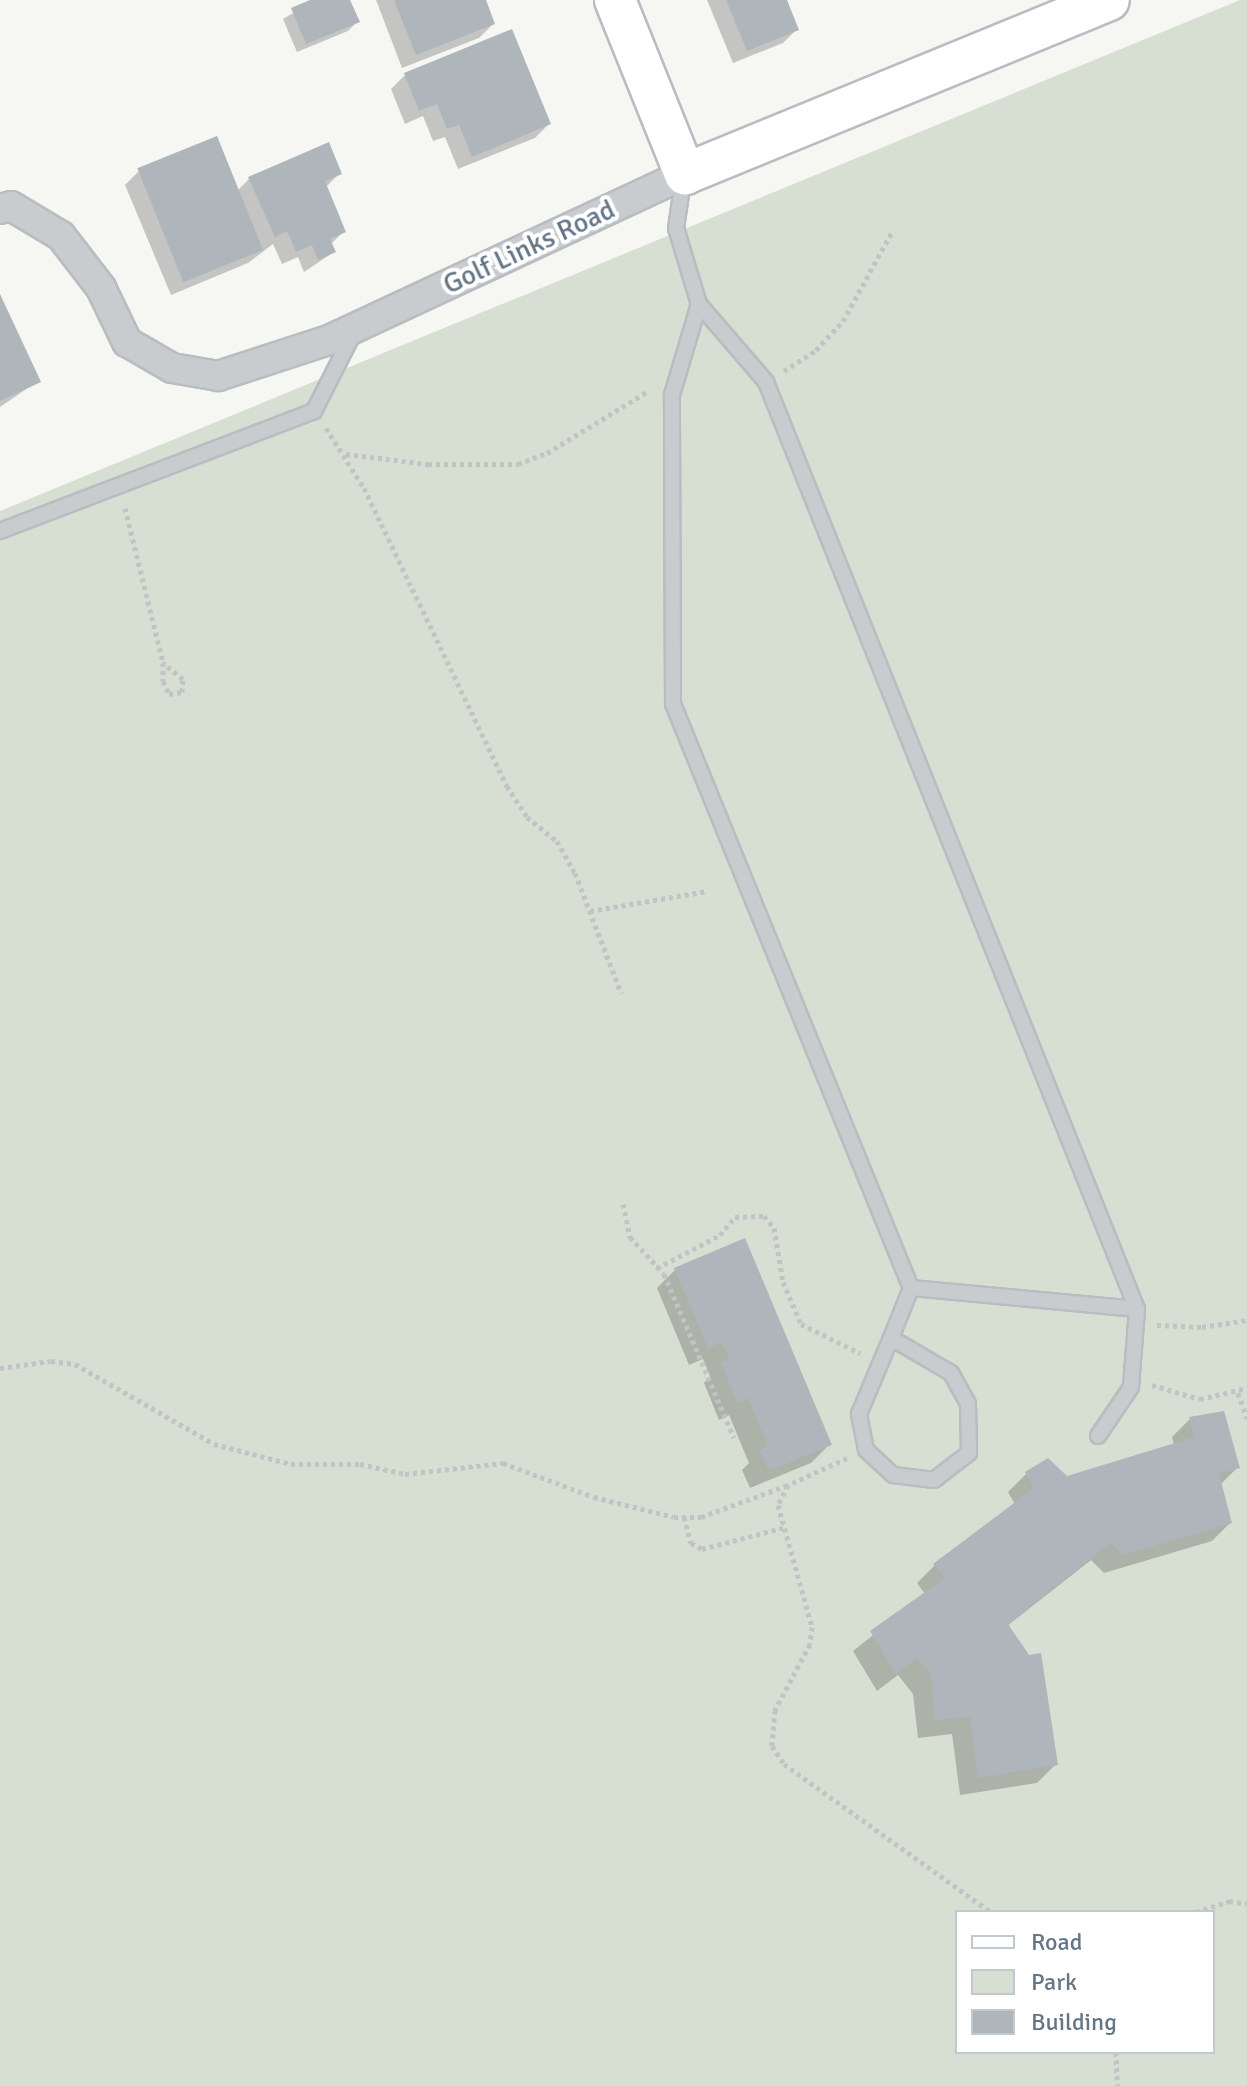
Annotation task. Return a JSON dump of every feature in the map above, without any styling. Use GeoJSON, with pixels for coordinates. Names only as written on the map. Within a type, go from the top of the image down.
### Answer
{"type":"FeatureCollection","features":[{"type":"Feature","properties":{"kind":"main road"},"geometry":{"type":"LineString","coordinates":[[615,0],[685,174]]}},
{"type":"Feature","properties":{"kind":"main road","name":"Golf Links Road"},"geometry":{"type":"LineString","coordinates":[[685,174],[1109,0]]}},
{"type":"Feature","properties":{"kind":"street","name":"Golf Links Road"},"geometry":{"type":"LineString","coordinates":[[0,209],[11,206],[61,236],[101,288],[127,342],[172,368],[218,376],[355,327],[685,174]]}},
{"type":"Feature","properties":{"kind":"lane"},"geometry":{"type":"LineString","coordinates":[[685,174],[676,228],[699,304],[766,382],[1136,1317],[1131,1387],[1098,1436]]}},
{"type":"Feature","properties":{"kind":"lane"},"geometry":{"type":"LineString","coordinates":[[699,304],[672,395],[668,534],[673,704],[911,1288],[859,1414],[866,1450],[893,1475],[934,1480],[969,1453],[968,1404],[951,1373],[891,1338]]}},
{"type":"Feature","properties":{"kind":"lane"},"geometry":{"type":"LineString","coordinates":[[0,531],[314,411],[342,364],[355,327]]}},
{"type":"Feature","properties":{"kind":"lane"},"geometry":{"type":"LineString","coordinates":[[911,1288],[1136,1317]]}},
{"type":"Feature","properties":{"kind":"path"},"geometry":{"type":"LineString","coordinates":[[766,382],[816,350],[843,321],[892,232]]}},
{"type":"Feature","properties":{"kind":"path"},"geometry":{"type":"LineString","coordinates":[[345,453],[428,464],[518,464],[560,446],[678,372]]}},
{"type":"Feature","properties":{"kind":"path"},"geometry":{"type":"LineString","coordinates":[[314,411],[345,453],[507,786],[527,817],[557,841],[590,911],[621,993]]}},
{"type":"Feature","properties":{"kind":"path"},"geometry":{"type":"LineString","coordinates":[[120,484],[150,627],[163,663],[169,694],[182,692],[183,679],[163,663]]}},
{"type":"Feature","properties":{"kind":"path"},"geometry":{"type":"LineString","coordinates":[[590,911],[707,891]]}},
{"type":"Feature","properties":{"kind":"path"},"geometry":{"type":"LineString","coordinates":[[623,1204],[630,1237],[657,1268],[734,1438]]}},
{"type":"Feature","properties":{"kind":"path"},"geometry":{"type":"LineString","coordinates":[[657,1268],[720,1235],[735,1217],[764,1216],[774,1228],[783,1282],[801,1324],[881,1362]]}},
{"type":"Feature","properties":{"kind":"path"},"geometry":{"type":"LineString","coordinates":[[1136,1317],[1202,1327],[1247,1320]]}},
{"type":"Feature","properties":{"kind":"path"},"geometry":{"type":"LineString","coordinates":[[0,1368],[51,1361],[75,1364],[214,1444],[243,1454],[291,1464],[360,1464],[405,1474],[503,1463],[594,1497],[684,1517],[701,1517],[788,1485],[866,1450]]}},
{"type":"Feature","properties":{"kind":"path"},"geometry":{"type":"LineString","coordinates":[[1132,1376],[1200,1399],[1238,1393],[1247,1388]]}},
{"type":"Feature","properties":{"kind":"path"},"geometry":{"type":"LineString","coordinates":[[1238,1393],[1247,1418]]}},
{"type":"Feature","properties":{"kind":"path"},"geometry":{"type":"LineString","coordinates":[[788,1485],[778,1505],[812,1627],[810,1644],[775,1710],[772,1746],[784,1764],[988,1910]]}},
{"type":"Feature","properties":{"kind":"path"},"geometry":{"type":"LineString","coordinates":[[684,1517],[691,1543],[702,1549],[786,1527]]}},
{"type":"Feature","properties":{"kind":"path"},"geometry":{"type":"LineString","coordinates":[[1202,1910],[1229,1901],[1247,1904]]}},
{"type":"Feature","properties":{"kind":"path"},"geometry":{"type":"LineString","coordinates":[[1116,2054],[1117,2086]]}},
{"type":"Feature","properties":{"kind":"green space"},"geometry":{"type":"Polygon","coordinates":[[[1240,0],[1247,0],[1247,2086],[0,2086],[0,511],[1240,0]]]}},
{"type":"Feature","properties":{"kind":"building"},"geometry":{"type":"Polygon","coordinates":[[[310,0],[350,0],[360,22],[306,44],[291,8],[310,0]]]}},
{"type":"Feature","properties":{"kind":"building"},"geometry":{"type":"Polygon","coordinates":[[[394,0],[486,0],[495,24],[416,55],[394,0]]]}},
{"type":"Feature","properties":{"kind":"building"},"geometry":{"type":"Polygon","coordinates":[[[726,0],[787,0],[799,30],[747,51],[726,0]]]}},
{"type":"Feature","properties":{"kind":"building"},"geometry":{"type":"Polygon","coordinates":[[[512,29],[551,124],[472,157],[459,125],[447,129],[437,104],[419,111],[404,73],[512,29]]]}},
{"type":"Feature","properties":{"kind":"building"},"geometry":{"type":"Polygon","coordinates":[[[217,136],[263,250],[183,282],[137,168],[217,136]]]}},
{"type":"Feature","properties":{"kind":"building"},"geometry":{"type":"Polygon","coordinates":[[[329,142],[342,174],[325,181],[346,232],[330,239],[336,252],[318,260],[312,245],[296,252],[287,231],[275,237],[248,177],[329,142]]]}},
{"type":"Feature","properties":{"kind":"building"},"geometry":{"type":"Polygon","coordinates":[[[0,294],[41,382],[0,401],[0,294]]]}},
{"type":"Feature","properties":{"kind":"building"},"geometry":{"type":"Polygon","coordinates":[[[745,1238],[832,1445],[769,1471],[759,1450],[768,1446],[748,1398],[737,1403],[721,1363],[729,1359],[722,1342],[708,1348],[674,1268],[745,1238]]]}},
{"type":"Feature","properties":{"kind":"building"},"geometry":{"type":"Polygon","coordinates":[[[1224,1411],[1240,1468],[1219,1474],[1232,1523],[1123,1555],[1110,1543],[1008,1624],[1029,1655],[1041,1653],[1058,1765],[978,1778],[970,1717],[935,1720],[931,1675],[917,1658],[896,1674],[870,1631],[945,1578],[933,1564],[1034,1488],[1025,1472],[1048,1458],[1067,1476],[1195,1437],[1189,1417],[1224,1411]]]}}]}
